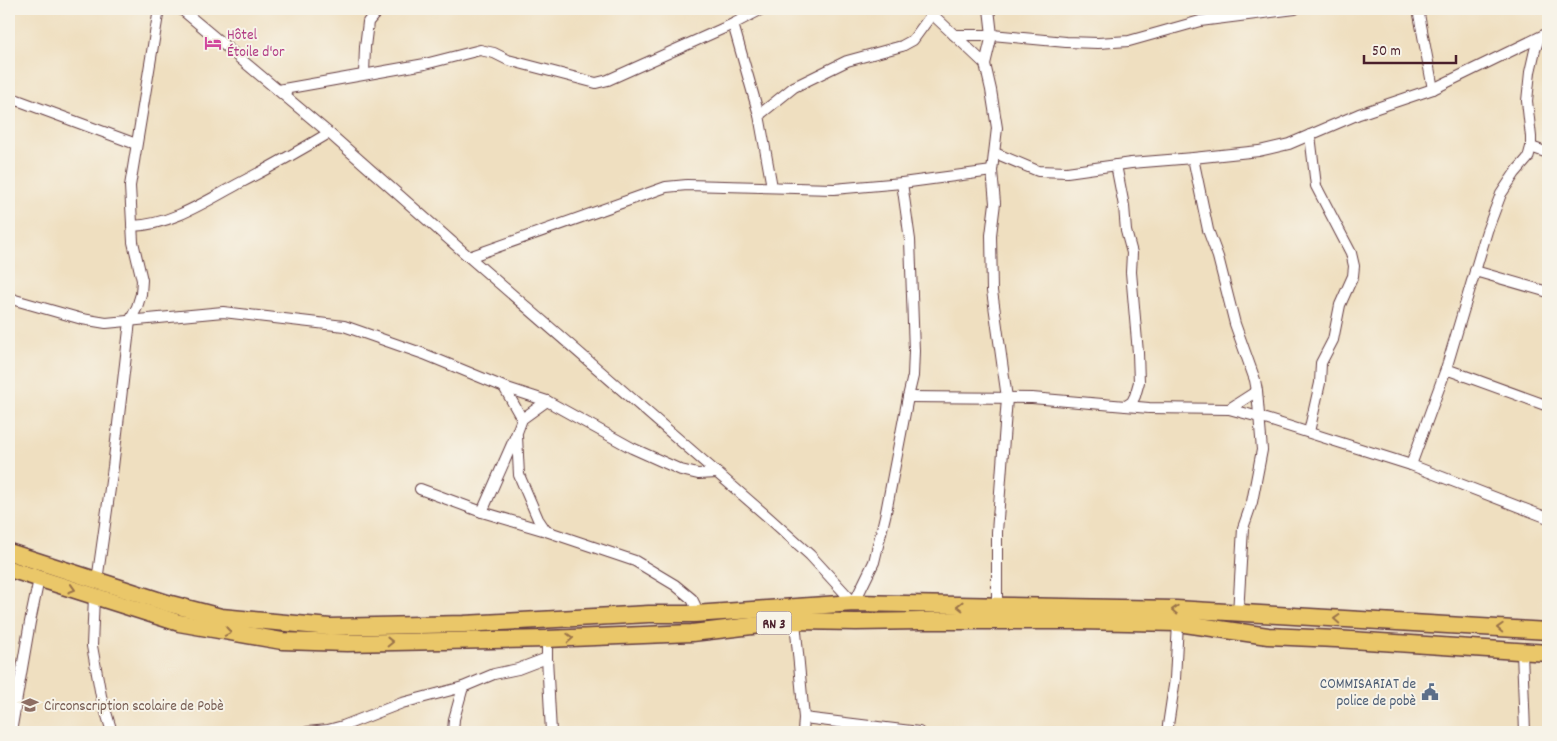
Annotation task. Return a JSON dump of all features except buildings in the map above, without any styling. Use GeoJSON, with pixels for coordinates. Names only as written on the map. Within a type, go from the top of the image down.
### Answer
{"type":"FeatureCollection","features":[{"type":"Feature","properties":{"kind":"main road","name":"RN 3"},"geometry":{"type":"LineString","coordinates":[[9,552],[179,623],[282,641],[347,643],[547,639],[692,633],[795,621],[1077,621],[1178,623],[1268,636],[1548,653]]}},
{"type":"Feature","properties":{"kind":"main road","name":"RN 3"},"geometry":{"type":"LineString","coordinates":[[9,568],[39,579],[96,588],[221,617],[330,627],[464,624],[649,614],[694,614],[854,603],[1176,609],[1548,631]]}},
{"type":"Feature","properties":{"kind":"street"},"geometry":{"type":"LineString","coordinates":[[112,732],[101,696],[92,646],[96,588],[113,467],[130,321],[141,294],[142,280],[132,226],[130,186],[159,9]]}},
{"type":"Feature","properties":{"kind":"street"},"geometry":{"type":"LineString","coordinates":[[181,9],[329,133],[810,554],[854,603],[874,562],[913,376],[914,351],[910,240],[902,183]]}},
{"type":"Feature","properties":{"kind":"street"},"geometry":{"type":"LineString","coordinates":[[364,74],[368,22],[379,9]]}},
{"type":"Feature","properties":{"kind":"street"},"geometry":{"type":"LineString","coordinates":[[278,90],[425,64],[480,50],[494,53],[508,60],[596,83],[608,80],[762,9]]}},
{"type":"Feature","properties":{"kind":"street"},"geometry":{"type":"LineString","coordinates":[[984,64],[992,35],[989,9]]}},
{"type":"Feature","properties":{"kind":"street"},"geometry":{"type":"LineString","coordinates":[[954,35],[992,35],[1066,42],[1098,43],[1129,41],[1200,21],[1295,9]]}},
{"type":"Feature","properties":{"kind":"street"},"geometry":{"type":"LineString","coordinates":[[1418,9],[1433,90]]}},
{"type":"Feature","properties":{"kind":"street"},"geometry":{"type":"LineString","coordinates":[[759,115],[794,87],[838,65],[902,46],[913,40],[930,11],[984,64],[992,90],[997,128],[992,171],[995,203],[991,235],[992,292],[1007,398],[997,532],[996,606]]}},
{"type":"Feature","properties":{"kind":"street"},"geometry":{"type":"LineString","coordinates":[[733,24],[759,115],[772,187]]}},
{"type":"Feature","properties":{"kind":"street"},"geometry":{"type":"LineString","coordinates":[[995,153],[1038,171],[1067,172],[1116,165],[1259,151],[1289,144],[1359,114],[1433,90],[1544,35]]}},
{"type":"Feature","properties":{"kind":"street"},"geometry":{"type":"LineString","coordinates":[[1411,465],[1446,369],[1475,271],[1501,194],[1528,158],[1531,147],[1527,101],[1532,65],[1544,35]]}},
{"type":"Feature","properties":{"kind":"street"},"geometry":{"type":"LineString","coordinates":[[9,97],[136,144]]}},
{"type":"Feature","properties":{"kind":"street"},"geometry":{"type":"LineString","coordinates":[[132,226],[163,221],[211,200],[329,133]]}},
{"type":"Feature","properties":{"kind":"street"},"geometry":{"type":"LineString","coordinates":[[1309,432],[1320,383],[1321,364],[1333,340],[1340,305],[1353,276],[1354,266],[1350,252],[1316,186],[1310,135]]}},
{"type":"Feature","properties":{"kind":"street"},"geometry":{"type":"LineString","coordinates":[[1531,147],[1548,153]]}},
{"type":"Feature","properties":{"kind":"street"},"geometry":{"type":"LineString","coordinates":[[1193,158],[1208,230],[1255,380],[1260,417],[1262,450],[1252,502],[1243,528],[1238,614]]}},
{"type":"Feature","properties":{"kind":"street"},"geometry":{"type":"LineString","coordinates":[[1116,165],[1124,206],[1126,231],[1132,253],[1131,272],[1138,353],[1138,382],[1135,396],[1132,402],[1126,406]]}},
{"type":"Feature","properties":{"kind":"street"},"geometry":{"type":"LineString","coordinates":[[469,257],[666,188],[687,185],[834,188],[902,183],[992,171]]}},
{"type":"Feature","properties":{"kind":"street"},"geometry":{"type":"LineString","coordinates":[[1475,271],[1548,292]]}},
{"type":"Feature","properties":{"kind":"street"},"geometry":{"type":"LineString","coordinates":[[9,288],[12,298],[82,319],[106,323],[224,312],[344,326],[424,354],[504,387],[547,401],[632,448],[681,470],[698,474],[716,473]]}},
{"type":"Feature","properties":{"kind":"street"},"geometry":{"type":"LineString","coordinates":[[1446,369],[1548,406]]}},
{"type":"Feature","properties":{"kind":"street"},"geometry":{"type":"LineString","coordinates":[[504,387],[522,418]]}},
{"type":"Feature","properties":{"kind":"street"},"geometry":{"type":"LineString","coordinates":[[1229,409],[1257,391]]}},
{"type":"Feature","properties":{"kind":"street"},"geometry":{"type":"LineString","coordinates":[[908,397],[1032,398],[1126,406],[1229,409],[1309,432],[1411,465],[1548,518]]}},
{"type":"Feature","properties":{"kind":"street"},"geometry":{"type":"LineString","coordinates":[[482,512],[516,436],[522,418],[547,401]]}},
{"type":"Feature","properties":{"kind":"street"},"geometry":{"type":"LineString","coordinates":[[516,436],[518,475],[538,519],[546,531]]}},
{"type":"Feature","properties":{"kind":"street"},"geometry":{"type":"LineString","coordinates":[[420,488],[482,512],[635,561],[675,585],[692,599],[695,605],[694,614]]}},
{"type":"Feature","properties":{"kind":"street"},"geometry":{"type":"LineString","coordinates":[[11,732],[39,579]]}},
{"type":"Feature","properties":{"kind":"street"},"geometry":{"type":"LineString","coordinates":[[795,621],[804,718],[803,732]]}},
{"type":"Feature","properties":{"kind":"street"},"geometry":{"type":"LineString","coordinates":[[1167,732],[1175,680],[1178,623]]}},
{"type":"Feature","properties":{"kind":"street"},"geometry":{"type":"LineString","coordinates":[[547,639],[551,732]]}},
{"type":"Feature","properties":{"kind":"street"},"geometry":{"type":"LineString","coordinates":[[1522,652],[1525,732]]}},
{"type":"Feature","properties":{"kind":"street"},"geometry":{"type":"LineString","coordinates":[[307,732],[329,731],[402,703],[463,687],[494,674],[518,669],[547,658]]}},
{"type":"Feature","properties":{"kind":"street"},"geometry":{"type":"LineString","coordinates":[[453,732],[454,719],[463,687]]}},
{"type":"Feature","properties":{"kind":"street"},"geometry":{"type":"LineString","coordinates":[[804,718],[919,732]]}},
{"type":"Feature","properties":{"kind":"street"},"geometry":{"type":"LineString","coordinates":[[352,732],[355,721]]}},
{"type":"Feature","properties":{"kind":"place","name":"Hôtel Étoile d'or"},"geometry":{"type":"Point","coordinates":[213,43]}},
{"type":"Feature","properties":{"kind":"place","name":"COMMISARIAT de police de pobè"},"geometry":{"type":"Point","coordinates":[1430,692]}},
{"type":"Feature","properties":{"kind":"place","name":"Circonscription scolaire de Pobè"},"geometry":{"type":"Point","coordinates":[30,705]}}]}
